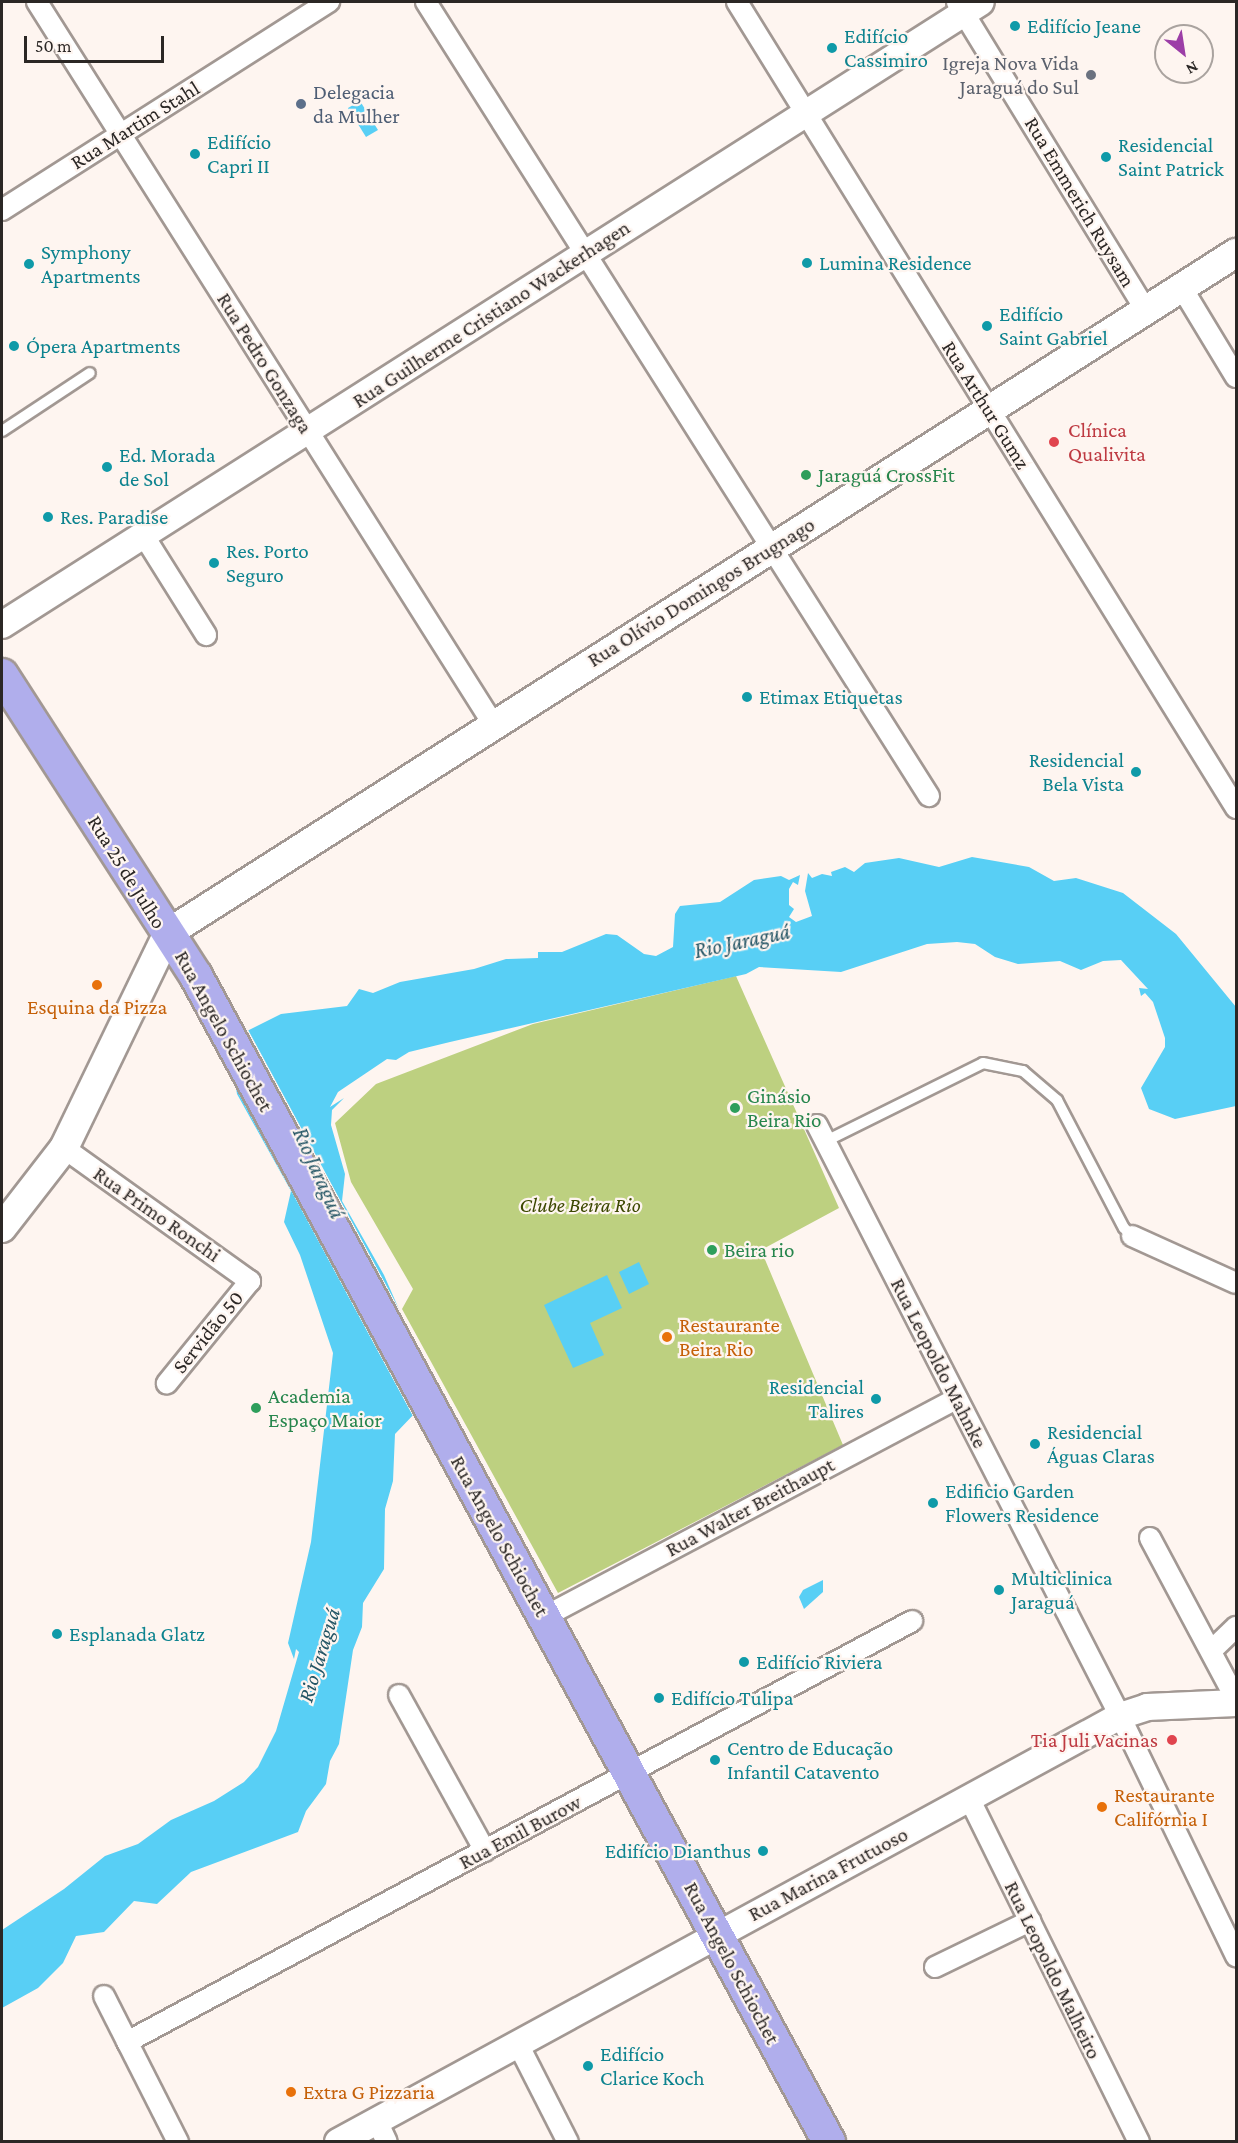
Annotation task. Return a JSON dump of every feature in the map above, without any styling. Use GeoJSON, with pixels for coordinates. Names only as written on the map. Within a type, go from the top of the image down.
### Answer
{"type":"FeatureCollection","features":[{"type":"Feature","properties":{"kind":"main road","name":"Rua Olívio Domingos Brugnago"},"geometry":{"type":"LineString","coordinates":[[168,933],[493,724],[1236,254]]}},
{"type":"Feature","properties":{"kind":"main road","name":"Rua 25 de Julho"},"geometry":{"type":"LineString","coordinates":[[2,675],[168,933],[64,1148],[2,1228]]}},
{"type":"Feature","properties":{"kind":"main road","name":"Rua Angelo Schiochet"},"geometry":{"type":"LineString","coordinates":[[168,933],[200,984],[828,2142]]}},
{"type":"Feature","properties":{"kind":"street","name":"Rua Pedro Gonzaga"},"geometry":{"type":"LineString","coordinates":[[37,2],[493,724]]}},
{"type":"Feature","properties":{"kind":"street","name":"Rua Martim Stahl"},"geometry":{"type":"LineString","coordinates":[[2,210],[329,2]]}},
{"type":"Feature","properties":{"kind":"street"},"geometry":{"type":"LineString","coordinates":[[426,2],[929,796]]}},
{"type":"Feature","properties":{"kind":"street","name":"Rua Arthur Gumz"},"geometry":{"type":"LineString","coordinates":[[737,2],[1236,808]]}},
{"type":"Feature","properties":{"kind":"street","name":"Rua Guilherme Cristiano Wackerhagen"},"geometry":{"type":"LineString","coordinates":[[2,626],[805,114],[967,5]]}},
{"type":"Feature","properties":{"kind":"street","name":"Rua Emmerich Ruysam"},"geometry":{"type":"LineString","coordinates":[[967,5],[1146,311]]}},
{"type":"Feature","properties":{"kind":"street"},"geometry":{"type":"LineString","coordinates":[[1182,288],[1236,376]]}},
{"type":"Feature","properties":{"kind":"street"},"geometry":{"type":"LineString","coordinates":[[144,536],[206,635]]}},
{"type":"Feature","properties":{"kind":"street","name":"Rua Leopoldo Mahnke"},"geometry":{"type":"LineString","coordinates":[[821,1133],[1120,1716],[1236,1956]]}},
{"type":"Feature","properties":{"kind":"street","name":"Rua Primo Ronchi"},"geometry":{"type":"LineString","coordinates":[[64,1148],[250,1281]]}},
{"type":"Feature","properties":{"kind":"street"},"geometry":{"type":"LineString","coordinates":[[1132,1236],[1236,1283]]}},
{"type":"Feature","properties":{"kind":"street","name":"Servidão 50"},"geometry":{"type":"LineString","coordinates":[[167,1383],[250,1281]]}},
{"type":"Feature","properties":{"kind":"street","name":"Rua Walter Breithaupt"},"geometry":{"type":"LineString","coordinates":[[544,1617],[957,1398]]}},
{"type":"Feature","properties":{"kind":"street"},"geometry":{"type":"LineString","coordinates":[[1150,1538],[1236,1701]]}},
{"type":"Feature","properties":{"kind":"street","name":"Rua Emil Burow"},"geometry":{"type":"LineString","coordinates":[[127,2042],[912,1621]]}},
{"type":"Feature","properties":{"kind":"street"},"geometry":{"type":"LineString","coordinates":[[1211,1651],[1236,1627]]}},
{"type":"Feature","properties":{"kind":"street"},"geometry":{"type":"LineString","coordinates":[[399,1695],[485,1851]]}},
{"type":"Feature","properties":{"kind":"street","name":"Rua Marina Frutuoso"},"geometry":{"type":"LineString","coordinates":[[338,2142],[382,2131],[518,2044],[716,1934],[1120,1716],[1147,1707],[1236,1701]]}},
{"type":"Feature","properties":{"kind":"street","name":"Rua Leopoldo Malheiro"},"geometry":{"type":"LineString","coordinates":[[969,1798],[1138,2142]]}},
{"type":"Feature","properties":{"kind":"street"},"geometry":{"type":"LineString","coordinates":[[935,1967],[1030,1921]]}},
{"type":"Feature","properties":{"kind":"street"},"geometry":{"type":"LineString","coordinates":[[104,1996],[178,2142]]}},
{"type":"Feature","properties":{"kind":"street"},"geometry":{"type":"LineString","coordinates":[[518,2044],[568,2142]]}},
{"type":"Feature","properties":{"kind":"lane"},"geometry":{"type":"LineString","coordinates":[[2,431],[90,373]]}},
{"type":"Feature","properties":{"kind":"lane"},"geometry":{"type":"LineString","coordinates":[[821,1133],[983,1063],[1023,1071],[1057,1100],[1124,1228],[1132,1236]]}},
{"type":"Feature","properties":{"kind":"green space","name":"Clube Beira Rio"},"geometry":{"type":"Polygon","coordinates":[[[736,976],[839,1208],[761,1250],[843,1445],[558,1593],[402,1309],[413,1289],[351,1182],[335,1123],[376,1084],[533,1024],[736,976]]]}},
{"type":"Feature","properties":{"kind":"water"},"geometry":{"type":"Polygon","coordinates":[[[360,101],[378,130],[366,137],[348,108],[360,101]]]}},
{"type":"Feature","properties":{"kind":"water","name":"Rio Jaraguá"},"geometry":{"type":"Polygon","coordinates":[[[972,857],[1029,867],[1054,881],[1076,878],[1123,893],[1176,934],[1236,1007],[1236,1106],[1175,1119],[1149,1109],[1141,1088],[1165,1047],[1165,1038],[1153,1002],[1145,993],[1141,996],[1139,988],[1148,989],[1121,960],[1103,961],[1081,970],[1060,961],[1018,964],[995,957],[975,944],[957,942],[927,944],[841,972],[759,967],[746,974],[409,1052],[396,1060],[387,1059],[338,1092],[330,1107],[344,1098],[332,1110],[331,1125],[345,1174],[342,1201],[384,1275],[408,1330],[416,1412],[395,1434],[393,1481],[385,1509],[384,1569],[363,1603],[362,1627],[353,1650],[339,1744],[330,1761],[326,1784],[306,1811],[298,1832],[191,1872],[157,1904],[134,1901],[104,1932],[76,1936],[63,1963],[38,1988],[2,2008],[2,1930],[64,1889],[105,1856],[138,1844],[171,1820],[214,1801],[244,1782],[258,1767],[276,1731],[299,1652],[296,1649],[294,1659],[288,1643],[311,1542],[333,1353],[300,1255],[284,1222],[291,1191],[237,1094],[231,1058],[241,1034],[281,1014],[347,1006],[359,989],[373,993],[400,982],[474,969],[506,959],[538,958],[538,952],[562,952],[606,934],[617,935],[644,954],[656,956],[673,947],[675,914],[680,906],[720,902],[754,880],[781,876],[789,880],[800,875],[798,885],[793,882],[789,889],[789,905],[794,909],[789,917],[796,922],[812,916],[805,891],[808,873],[812,878],[822,874],[832,876],[831,872],[845,867],[854,872],[865,863],[899,858],[939,867],[972,857]]]}},
{"type":"Feature","properties":{"kind":"water"},"geometry":{"type":"Polygon","coordinates":[[[639,1262],[649,1284],[629,1294],[619,1272],[639,1262]]]}},
{"type":"Feature","properties":{"kind":"water"},"geometry":{"type":"Polygon","coordinates":[[[607,1275],[622,1308],[590,1323],[604,1355],[573,1368],[544,1305],[607,1275]]]}},
{"type":"Feature","properties":{"kind":"water"},"geometry":{"type":"Polygon","coordinates":[[[823,1580],[823,1592],[804,1609],[799,1597],[803,1590],[823,1580]]]}},
{"type":"Feature","properties":{"kind":"pier"},"geometry":{"type":"Polygon","coordinates":[[[246,1026],[412,1333],[420,1363],[419,1414],[414,1418],[232,1081],[228,1058],[239,1032],[246,1026]]]}},
{"type":"Feature","properties":{"kind":"place","name":"Edifício Jeane"},"geometry":{"type":"Point","coordinates":[1015,26]}},
{"type":"Feature","properties":{"kind":"place","name":"Edifício Cassimiro"},"geometry":{"type":"Point","coordinates":[832,48]}},
{"type":"Feature","properties":{"kind":"place","name":"Igreja Nova Vida Jaraguá do Sul"},"geometry":{"type":"Point","coordinates":[1091,75]}},
{"type":"Feature","properties":{"kind":"place","name":"Delegacia da Mulher"},"geometry":{"type":"Point","coordinates":[301,104]}},
{"type":"Feature","properties":{"kind":"place","name":"Edifício Capri II"},"geometry":{"type":"Point","coordinates":[195,154]}},
{"type":"Feature","properties":{"kind":"place","name":"Residencial Saint Patrick"},"geometry":{"type":"Point","coordinates":[1106,157]}},
{"type":"Feature","properties":{"kind":"place","name":"Lumina Residence"},"geometry":{"type":"Point","coordinates":[807,263]}},
{"type":"Feature","properties":{"kind":"place","name":"Symphony Apartments"},"geometry":{"type":"Point","coordinates":[29,264]}},
{"type":"Feature","properties":{"kind":"place","name":"Edifício Saint Gabriel"},"geometry":{"type":"Point","coordinates":[987,326]}},
{"type":"Feature","properties":{"kind":"place","name":"Ópera Apartments"},"geometry":{"type":"Point","coordinates":[14,346]}},
{"type":"Feature","properties":{"kind":"place","name":"Clínica Qualivita"},"geometry":{"type":"Point","coordinates":[1054,442]}},
{"type":"Feature","properties":{"kind":"place","name":"Ed. Morada de Sol"},"geometry":{"type":"Point","coordinates":[107,467]}},
{"type":"Feature","properties":{"kind":"place","name":"Jaraguá CrossFit"},"geometry":{"type":"Point","coordinates":[806,475]}},
{"type":"Feature","properties":{"kind":"place","name":"Res. Paradise"},"geometry":{"type":"Point","coordinates":[48,517]}},
{"type":"Feature","properties":{"kind":"place","name":"Res. Porto Seguro"},"geometry":{"type":"Point","coordinates":[214,563]}},
{"type":"Feature","properties":{"kind":"place","name":"Etimax Etiquetas"},"geometry":{"type":"Point","coordinates":[747,697]}},
{"type":"Feature","properties":{"kind":"place","name":"Residencial Bela Vista"},"geometry":{"type":"Point","coordinates":[1136,772]}},
{"type":"Feature","properties":{"kind":"place","name":"Esquina da Pizza"},"geometry":{"type":"Point","coordinates":[97,985]}},
{"type":"Feature","properties":{"kind":"place","name":"Ginásio Beira Rio"},"geometry":{"type":"Point","coordinates":[735,1108]}},
{"type":"Feature","properties":{"kind":"place","name":"Beira rio"},"geometry":{"type":"Point","coordinates":[712,1250]}},
{"type":"Feature","properties":{"kind":"place","name":"Restaurante Beira Rio"},"geometry":{"type":"Point","coordinates":[667,1337]}},
{"type":"Feature","properties":{"kind":"place","name":"Residencial Talires"},"geometry":{"type":"Point","coordinates":[876,1399]}},
{"type":"Feature","properties":{"kind":"place","name":"Academia Espaço Maior"},"geometry":{"type":"Point","coordinates":[256,1408]}},
{"type":"Feature","properties":{"kind":"place","name":"Residencial Águas Claras"},"geometry":{"type":"Point","coordinates":[1035,1444]}},
{"type":"Feature","properties":{"kind":"place","name":"Edificio Garden Flowers Residence"},"geometry":{"type":"Point","coordinates":[933,1503]}},
{"type":"Feature","properties":{"kind":"place","name":"Multiclinica Jaraguá"},"geometry":{"type":"Point","coordinates":[999,1590]}},
{"type":"Feature","properties":{"kind":"place","name":"Esplanada Glatz"},"geometry":{"type":"Point","coordinates":[57,1634]}},
{"type":"Feature","properties":{"kind":"place","name":"Edifício Riviera"},"geometry":{"type":"Point","coordinates":[744,1662]}},
{"type":"Feature","properties":{"kind":"place","name":"Edifício Tulipa"},"geometry":{"type":"Point","coordinates":[659,1698]}},
{"type":"Feature","properties":{"kind":"place","name":"Tia Juli Vacinas"},"geometry":{"type":"Point","coordinates":[1172,1740]}},
{"type":"Feature","properties":{"kind":"place","name":"Centro de Educação Infantil Catavento"},"geometry":{"type":"Point","coordinates":[715,1760]}},
{"type":"Feature","properties":{"kind":"place","name":"Restaurante Califórnia I"},"geometry":{"type":"Point","coordinates":[1102,1807]}},
{"type":"Feature","properties":{"kind":"place","name":"Edifício Dianthus"},"geometry":{"type":"Point","coordinates":[763,1851]}},
{"type":"Feature","properties":{"kind":"place","name":"Edifício Clarice Koch"},"geometry":{"type":"Point","coordinates":[588,2066]}},
{"type":"Feature","properties":{"kind":"place","name":"Extra G Pizzaria"},"geometry":{"type":"Point","coordinates":[291,2092]}}]}
